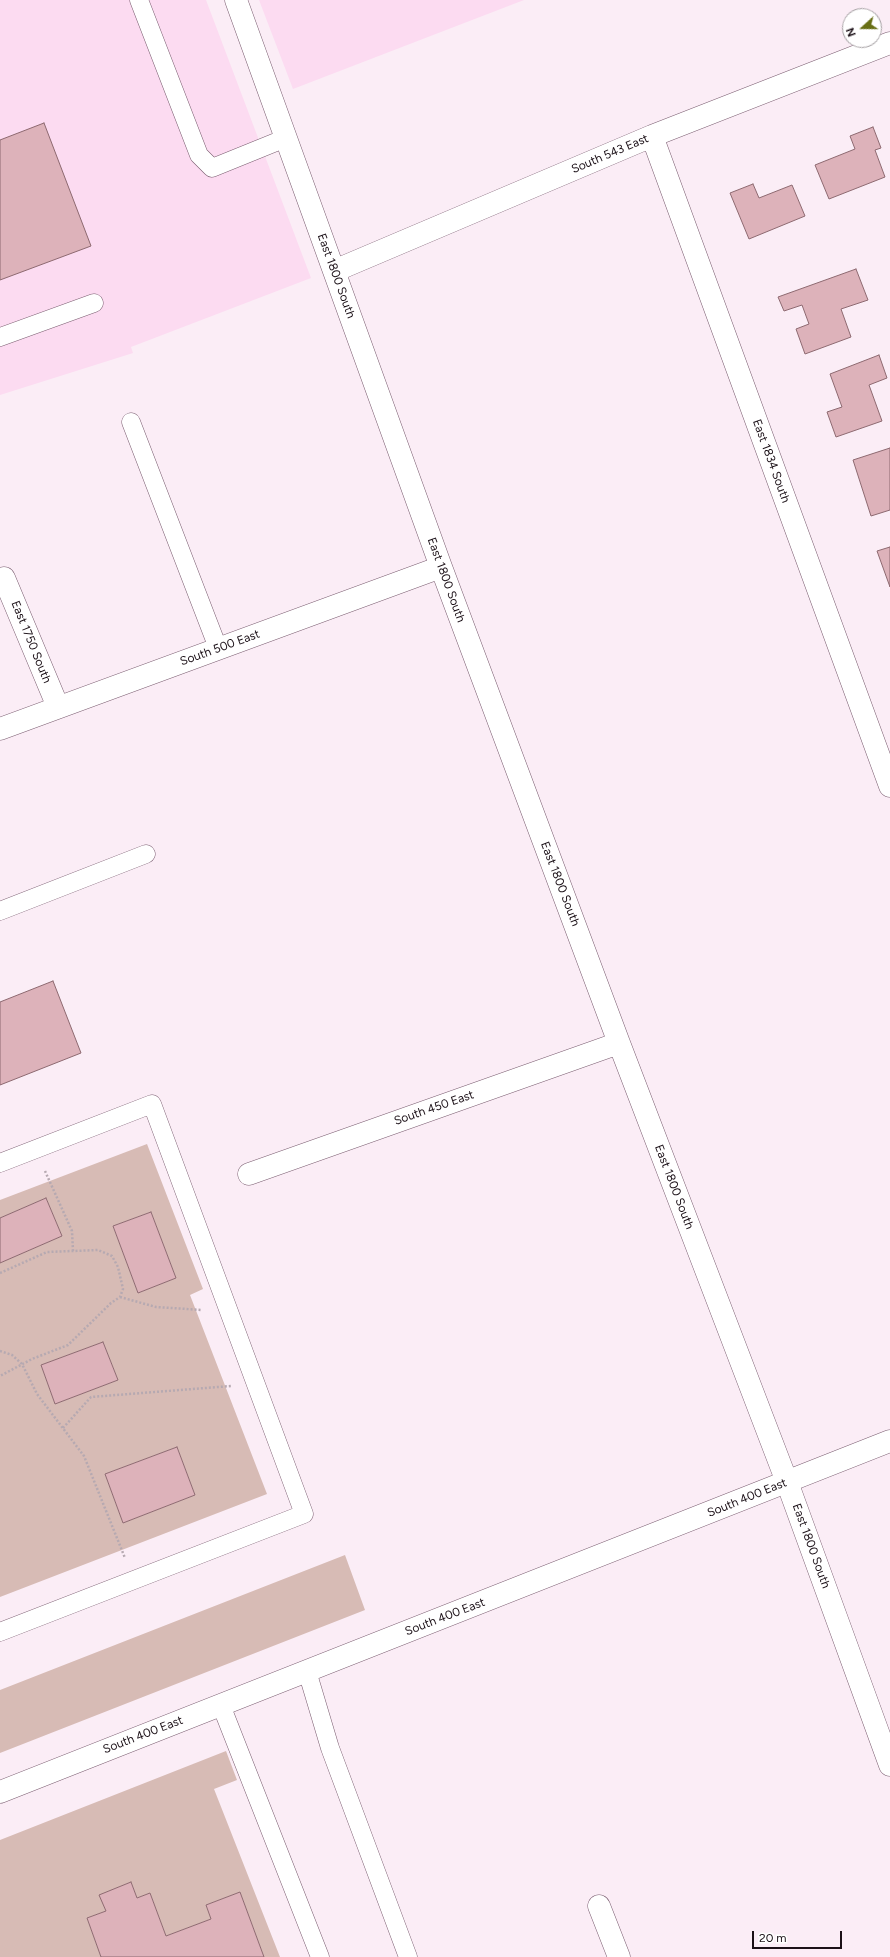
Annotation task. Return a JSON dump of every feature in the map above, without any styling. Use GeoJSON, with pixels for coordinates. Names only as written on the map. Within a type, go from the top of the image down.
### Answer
{"type":"FeatureCollection","features":[{"type":"Feature","properties":{"kind":"street","name":"East 1800 South"},"geometry":{"type":"LineString","coordinates":[[236,0],[441,567],[619,1043],[787,1482],[890,1765]]}},
{"type":"Feature","properties":{"kind":"street","name":"South 543 East"},"geometry":{"type":"LineString","coordinates":[[334,271],[652,136],[890,44]]}},
{"type":"Feature","properties":{"kind":"street","name":"East 1834 South"},"geometry":{"type":"LineString","coordinates":[[652,136],[890,786]]}},
{"type":"Feature","properties":{"kind":"street","name":"South 500 East"},"geometry":{"type":"LineString","coordinates":[[0,729],[441,567]]}},
{"type":"Feature","properties":{"kind":"street","name":"East 1750 South"},"geometry":{"type":"LineString","coordinates":[[4,578],[58,707]]}},
{"type":"Feature","properties":{"kind":"street","name":"South 450 East"},"geometry":{"type":"LineString","coordinates":[[249,1174],[619,1043]]}},
{"type":"Feature","properties":{"kind":"street","name":"South 400 East"},"geometry":{"type":"LineString","coordinates":[[0,1792],[890,1442]]}},
{"type":"Feature","properties":{"kind":"street"},"geometry":{"type":"LineString","coordinates":[[599,1906],[619,1957]]}},
{"type":"Feature","properties":{"kind":"lane"},"geometry":{"type":"LineString","coordinates":[[139,0],[199,155],[212,168],[286,138]]}},
{"type":"Feature","properties":{"kind":"lane"},"geometry":{"type":"LineString","coordinates":[[0,337],[94,303]]}},
{"type":"Feature","properties":{"kind":"lane"},"geometry":{"type":"LineString","coordinates":[[131,422],[218,648]]}},
{"type":"Feature","properties":{"kind":"lane"},"geometry":{"type":"LineString","coordinates":[[0,911],[146,854]]}},
{"type":"Feature","properties":{"kind":"lane"},"geometry":{"type":"LineString","coordinates":[[0,1162],[152,1104],[304,1514],[0,1632]]}},
{"type":"Feature","properties":{"kind":"lane"},"geometry":{"type":"LineString","coordinates":[[307,1671],[330,1748],[408,1957]]}},
{"type":"Feature","properties":{"kind":"lane"},"geometry":{"type":"LineString","coordinates":[[220,1705],[320,1957]]}},
{"type":"Feature","properties":{"kind":"path"},"geometry":{"type":"LineString","coordinates":[[35,1149],[72,1231],[73,1251]]}},
{"type":"Feature","properties":{"kind":"path"},"geometry":{"type":"LineString","coordinates":[[0,1274],[47,1252],[98,1250],[112,1256],[118,1267],[123,1289],[120,1297],[111,1303],[68,1345],[22,1364],[0,1376]]}},
{"type":"Feature","properties":{"kind":"path"},"geometry":{"type":"LineString","coordinates":[[120,1297],[156,1307],[228,1311]]}},
{"type":"Feature","properties":{"kind":"path"},"geometry":{"type":"LineString","coordinates":[[0,1351],[12,1355],[22,1364],[37,1394],[84,1456],[134,1580]]}},
{"type":"Feature","properties":{"kind":"path"},"geometry":{"type":"LineString","coordinates":[[63,1428],[91,1398],[256,1384]]}},
{"type":"Feature","properties":{"kind":"shaded area"},"geometry":{"type":"Polygon","coordinates":[[[0,0],[206,0],[311,278],[131,347],[133,353],[0,395],[0,0]]]}},
{"type":"Feature","properties":{"kind":"shaded area"},"geometry":{"type":"Polygon","coordinates":[[[259,0],[524,0],[293,89],[259,0]]]}},
{"type":"Feature","properties":{"kind":"shaded area"},"geometry":{"type":"Polygon","coordinates":[[[147,1144],[203,1289],[190,1295],[267,1494],[0,1597],[0,1263],[62,1236],[46,1198],[0,1218],[0,1200],[147,1144]],[[151,1212],[113,1226],[138,1293],[176,1278],[151,1212]],[[103,1342],[41,1365],[55,1404],[118,1380],[103,1342]],[[177,1447],[105,1474],[123,1523],[195,1495],[177,1447]]]}},
{"type":"Feature","properties":{"kind":"shaded area"},"geometry":{"type":"Polygon","coordinates":[[[345,1555],[365,1610],[0,1753],[0,1690],[345,1555]]]}},
{"type":"Feature","properties":{"kind":"shaded area"},"geometry":{"type":"Polygon","coordinates":[[[226,1751],[237,1780],[214,1789],[280,1957],[264,1957],[240,1892],[206,1905],[211,1919],[166,1936],[150,1893],[137,1898],[131,1882],[100,1895],[106,1911],[87,1918],[101,1957],[0,1957],[0,1840],[226,1751]]]}},
{"type":"Feature","properties":{"kind":"building"},"geometry":{"type":"Polygon","coordinates":[[[44,123],[91,246],[0,280],[0,140],[44,123]]]}},
{"type":"Feature","properties":{"kind":"building"},"geometry":{"type":"Polygon","coordinates":[[[873,127],[881,148],[875,150],[885,177],[829,199],[815,165],[855,149],[850,136],[873,127]]]}},
{"type":"Feature","properties":{"kind":"building"},"geometry":{"type":"Polygon","coordinates":[[[753,184],[759,198],[792,185],[805,216],[749,239],[730,193],[753,184]]]}},
{"type":"Feature","properties":{"kind":"building"},"geometry":{"type":"Polygon","coordinates":[[[856,269],[868,300],[841,309],[851,337],[805,354],[796,329],[809,324],[802,305],[784,311],[778,297],[856,269]]]}},
{"type":"Feature","properties":{"kind":"building"},"geometry":{"type":"Polygon","coordinates":[[[879,355],[887,378],[869,385],[882,421],[836,437],[827,412],[842,407],[830,374],[879,355]]]}},
{"type":"Feature","properties":{"kind":"building"},"geometry":{"type":"Polygon","coordinates":[[[890,448],[890,510],[871,516],[853,460],[890,448]]]}},
{"type":"Feature","properties":{"kind":"building"},"geometry":{"type":"Polygon","coordinates":[[[890,547],[890,587],[877,551],[890,547]]]}},
{"type":"Feature","properties":{"kind":"building"},"geometry":{"type":"Polygon","coordinates":[[[53,981],[81,1053],[0,1085],[0,1002],[53,981]]]}},
{"type":"Feature","properties":{"kind":"building"},"geometry":{"type":"Polygon","coordinates":[[[46,1198],[62,1236],[0,1263],[0,1218],[46,1198]]]}},
{"type":"Feature","properties":{"kind":"building"},"geometry":{"type":"Polygon","coordinates":[[[151,1212],[176,1278],[138,1293],[113,1226],[151,1212]]]}},
{"type":"Feature","properties":{"kind":"building"},"geometry":{"type":"Polygon","coordinates":[[[103,1342],[118,1380],[55,1404],[41,1365],[103,1342]]]}},
{"type":"Feature","properties":{"kind":"building"},"geometry":{"type":"Polygon","coordinates":[[[177,1447],[195,1495],[123,1523],[105,1474],[177,1447]]]}},
{"type":"Feature","properties":{"kind":"building"},"geometry":{"type":"Polygon","coordinates":[[[131,1882],[137,1898],[150,1893],[166,1936],[211,1919],[206,1905],[240,1892],[264,1957],[101,1957],[87,1918],[106,1911],[99,1895],[131,1882]]]}}]}
